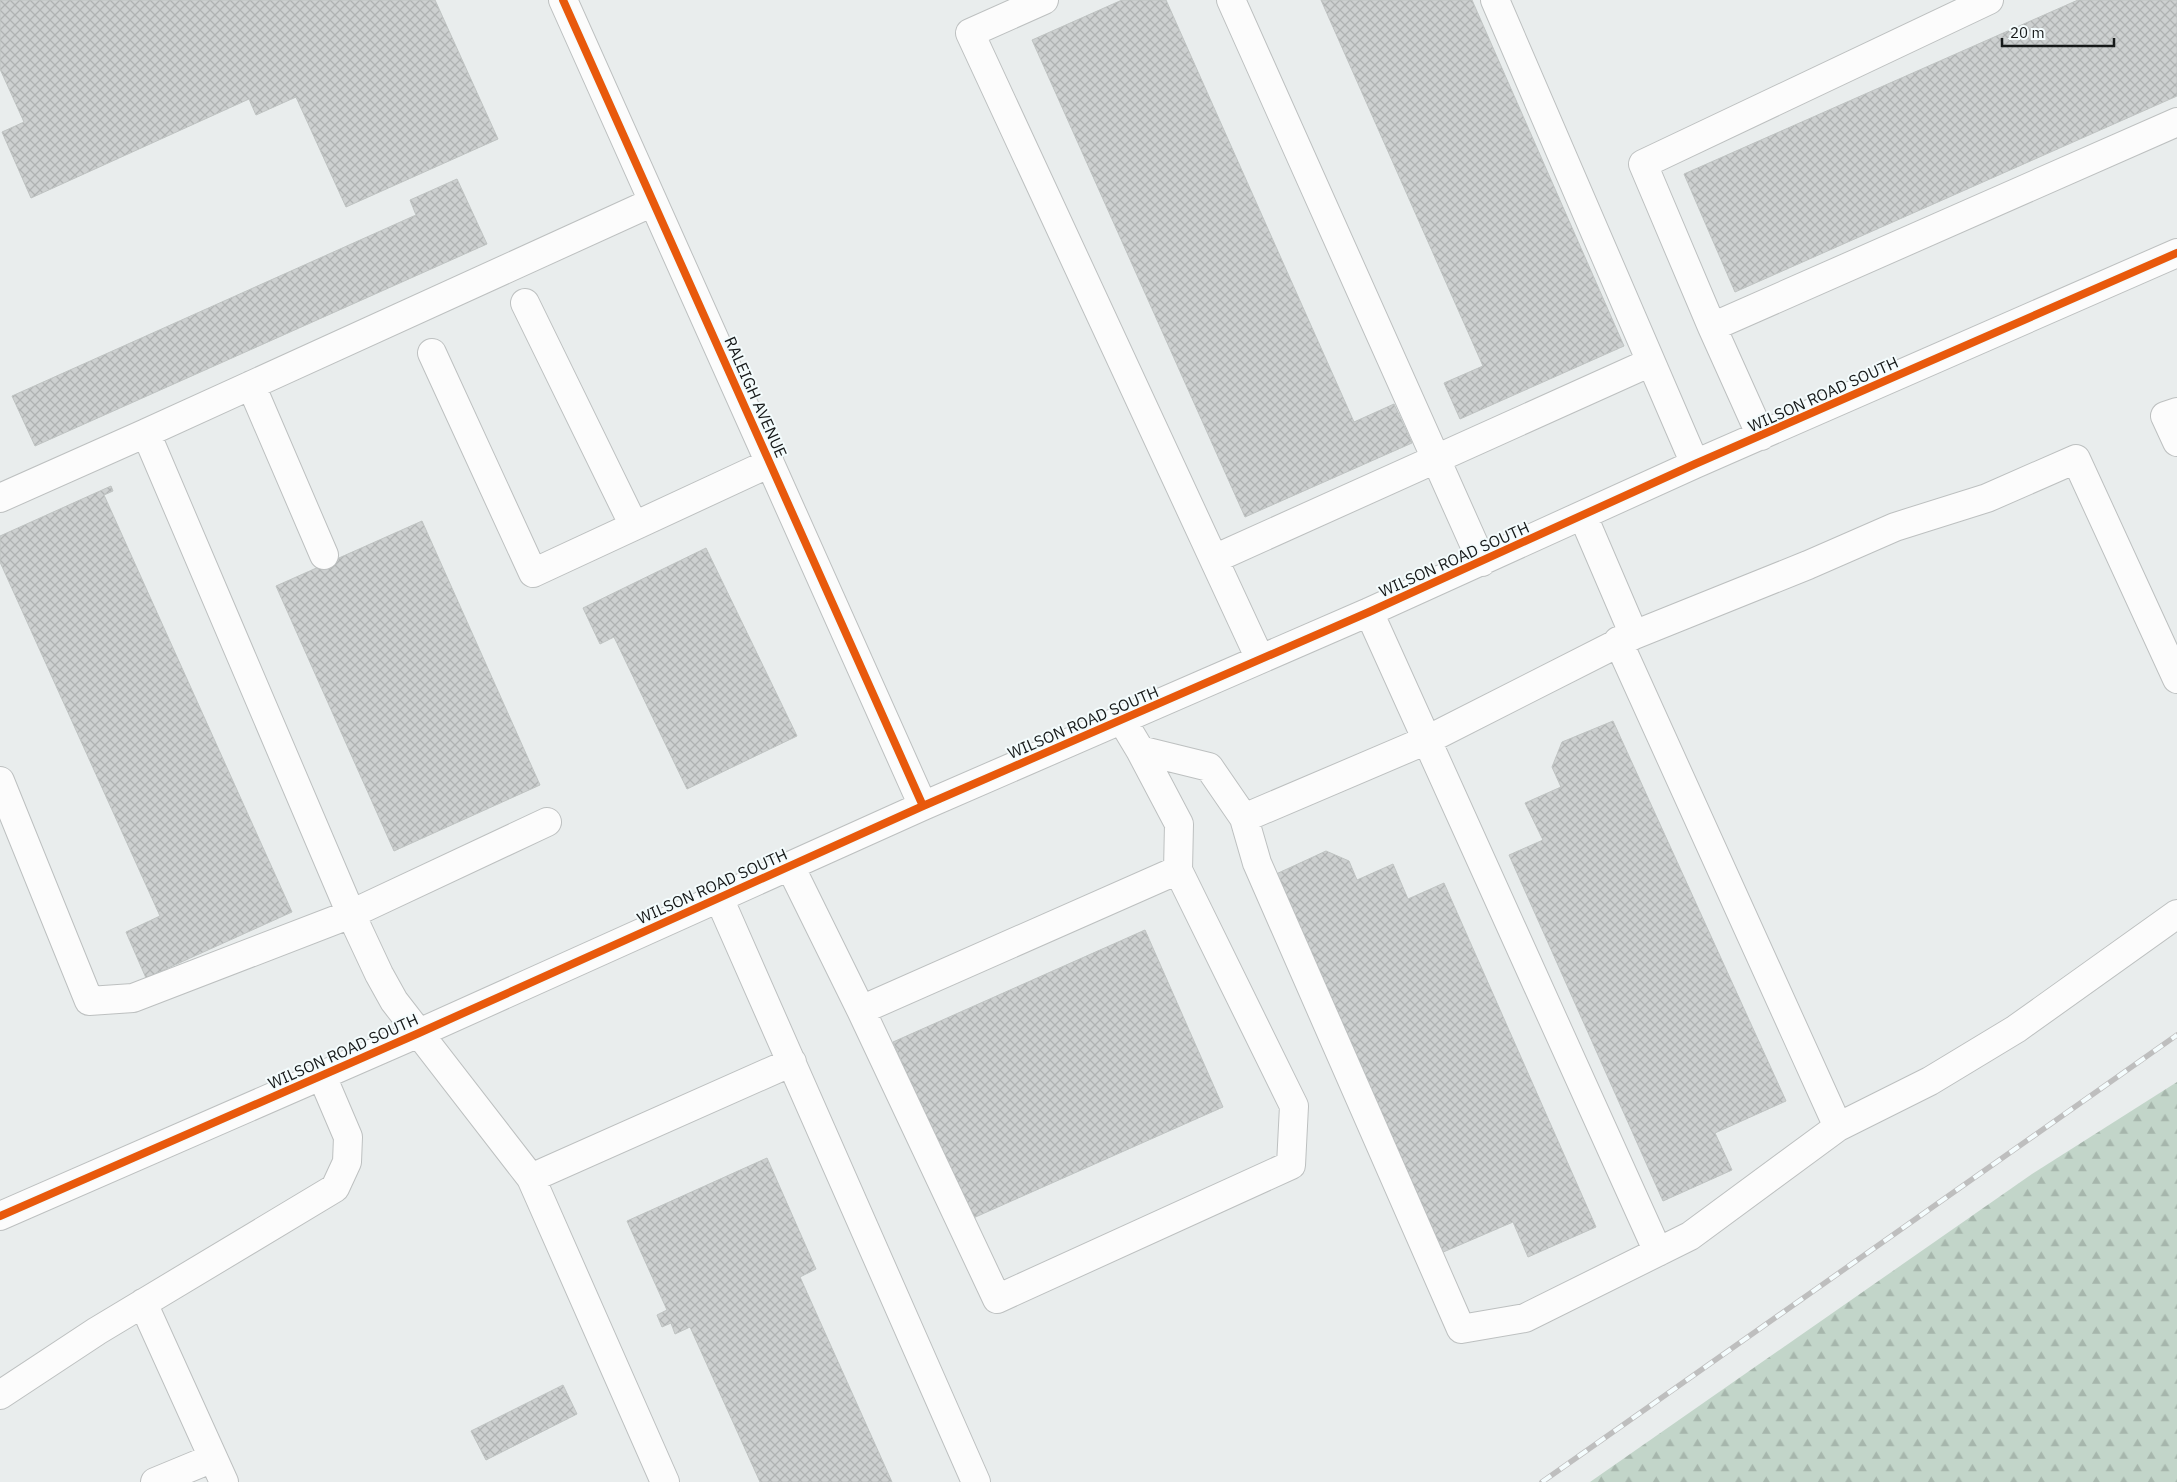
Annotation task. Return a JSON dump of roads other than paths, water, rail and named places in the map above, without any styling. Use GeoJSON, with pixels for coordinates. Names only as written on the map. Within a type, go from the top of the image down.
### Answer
{"type":"FeatureCollection","features":[{"type":"Feature","properties":{"kind":"street","name":"RALEIGH AVENUE"},"geometry":{"type":"LineString","coordinates":[[563,0],[923,806]]}},
{"type":"Feature","properties":{"kind":"street"},"geometry":{"type":"LineString","coordinates":[[1044,0],[970,33],[1260,659]]}},
{"type":"Feature","properties":{"kind":"street"},"geometry":{"type":"LineString","coordinates":[[1231,0],[1482,562]]}},
{"type":"Feature","properties":{"kind":"street"},"geometry":{"type":"LineString","coordinates":[[1495,0],[1695,464]]}},
{"type":"Feature","properties":{"kind":"street"},"geometry":{"type":"LineString","coordinates":[[1761,436],[1712,327],[1643,164],[1989,0]]}},
{"type":"Feature","properties":{"kind":"street"},"geometry":{"type":"LineString","coordinates":[[1712,327],[2177,122]]}},
{"type":"Feature","properties":{"kind":"street"},"geometry":{"type":"LineString","coordinates":[[0,498],[653,202]]}},
{"type":"Feature","properties":{"kind":"street","name":"WILSON ROAD SOUTH"},"geometry":{"type":"LineString","coordinates":[[0,1216],[322,1076],[923,806],[1369,612],[1695,464],[2177,253]]}},
{"type":"Feature","properties":{"kind":"street"},"geometry":{"type":"LineString","coordinates":[[525,303],[634,526]]}},
{"type":"Feature","properties":{"kind":"street"},"geometry":{"type":"LineString","coordinates":[[432,352],[533,573],[770,464]]}},
{"type":"Feature","properties":{"kind":"street"},"geometry":{"type":"LineString","coordinates":[[1214,559],[1651,362]]}},
{"type":"Feature","properties":{"kind":"street"},"geometry":{"type":"LineString","coordinates":[[251,385],[324,555]]}},
{"type":"Feature","properties":{"kind":"street"},"geometry":{"type":"LineString","coordinates":[[2177,412],[2165,416],[2177,442]]}},
{"type":"Feature","properties":{"kind":"street"},"geometry":{"type":"LineString","coordinates":[[146,433],[378,974],[394,1001],[530,1178],[665,1482]]}},
{"type":"Feature","properties":{"kind":"street"},"geometry":{"type":"LineString","coordinates":[[1244,818],[1427,740],[1626,638],[1808,565],[1895,527],[1987,498],[2076,459],[2177,679]]}},
{"type":"Feature","properties":{"kind":"street"},"geometry":{"type":"LineString","coordinates":[[1583,516],[1626,638],[1838,1127]]}},
{"type":"Feature","properties":{"kind":"street"},"geometry":{"type":"LineString","coordinates":[[1369,612],[1658,1252]]}},
{"type":"Feature","properties":{"kind":"street"},"geometry":{"type":"LineString","coordinates":[[790,866],[862,1010],[997,1299],[1291,1165],[1294,1106],[1178,870],[1179,824],[1122,720]]}},
{"type":"Feature","properties":{"kind":"street"},"geometry":{"type":"LineString","coordinates":[[1140,750],[1209,767],[1244,818],[1257,863],[1461,1329],[1525,1318],[1690,1236],[1838,1127],[1930,1081],[2016,1029],[2177,914]]}},
{"type":"Feature","properties":{"kind":"street"},"geometry":{"type":"LineString","coordinates":[[0,781],[89,1001],[133,998],[351,914],[547,822]]}},
{"type":"Feature","properties":{"kind":"street"},"geometry":{"type":"LineString","coordinates":[[862,1010],[1178,870]]}},
{"type":"Feature","properties":{"kind":"street"},"geometry":{"type":"LineString","coordinates":[[719,898],[976,1482]]}},
{"type":"Feature","properties":{"kind":"street"},"geometry":{"type":"LineString","coordinates":[[530,1178],[792,1062]]}},
{"type":"Feature","properties":{"kind":"street"},"geometry":{"type":"LineString","coordinates":[[0,1395],[143,1303],[335,1188],[347,1162],[348,1137],[322,1076]]}},
{"type":"Feature","properties":{"kind":"street"},"geometry":{"type":"LineString","coordinates":[[143,1303],[224,1482]]}},
{"type":"Feature","properties":{"kind":"street"},"geometry":{"type":"LineString","coordinates":[[155,1482],[212,1458]]}},
{"type":"Feature","properties":{"kind":"railway"},"geometry":{"type":"LineString","coordinates":[[1542,1482],[2177,1035]]}}]}
